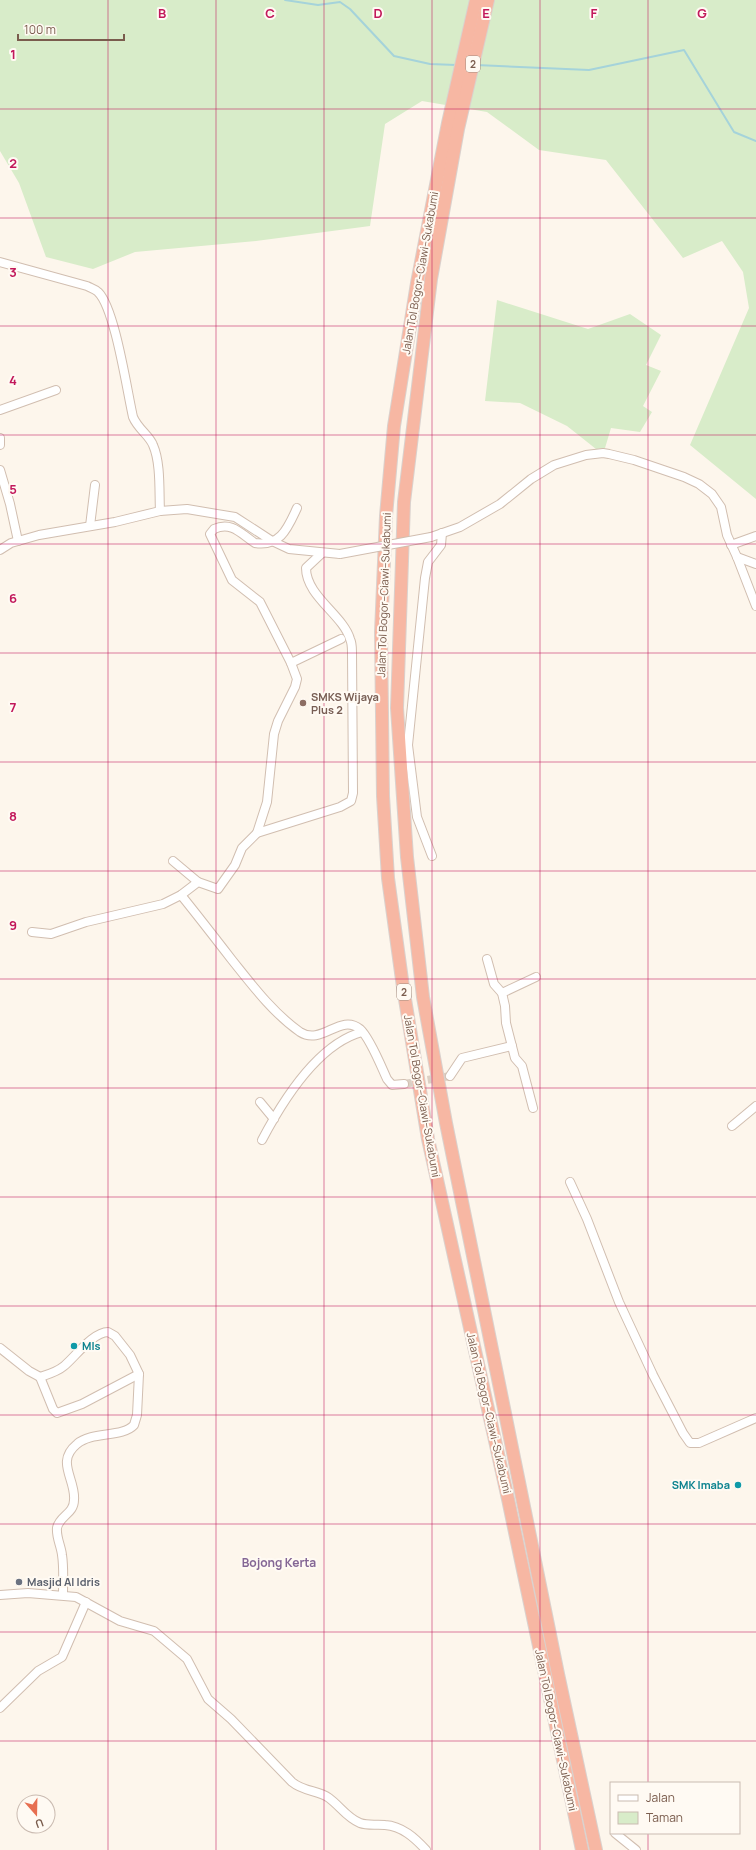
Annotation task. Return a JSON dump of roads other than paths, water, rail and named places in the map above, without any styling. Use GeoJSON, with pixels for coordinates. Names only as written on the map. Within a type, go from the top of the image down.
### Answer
{"type":"FeatureCollection","features":[{"type":"Feature","properties":{"kind":"highway","name":"Jalan Tol Bogor–Ciawi–Sukabumi"},"geometry":{"type":"LineString","coordinates":[[476,0],[453,126],[431,279],[404,502],[397,708],[407,857],[423,997],[446,1123],[556,1666],[596,1850]]}},
{"type":"Feature","properties":{"kind":"highway","name":"Jalan Tol Bogor–Ciawi–Sukabumi"},"geometry":{"type":"LineString","coordinates":[[488,0],[453,126],[417,283],[394,426],[386,516],[381,632],[383,796],[388,878],[403,987],[428,1139],[508,1499],[582,1850]]}},
{"type":"Feature","properties":{"kind":"street"},"geometry":{"type":"LineString","coordinates":[[0,262],[87,286],[98,291],[107,307],[112,323],[133,417],[138,427],[151,442],[156,454],[160,511]]}},
{"type":"Feature","properties":{"kind":"street"},"geometry":{"type":"LineString","coordinates":[[0,410],[56,390]]}},
{"type":"Feature","properties":{"kind":"street"},"geometry":{"type":"LineString","coordinates":[[0,438],[0,445]]}},
{"type":"Feature","properties":{"kind":"street"},"geometry":{"type":"LineString","coordinates":[[0,550],[18,541],[44,534],[160,511],[196,510],[230,516],[242,521],[272,541],[289,549],[340,554],[431,537],[460,527],[500,504],[531,479],[554,465],[579,457],[602,453],[666,470],[692,480],[709,490],[721,507],[725,529],[731,545],[738,557],[756,606]]}},
{"type":"Feature","properties":{"kind":"street"},"geometry":{"type":"LineString","coordinates":[[0,470],[10,504],[18,541]]}},
{"type":"Feature","properties":{"kind":"street"},"geometry":{"type":"LineString","coordinates":[[90,526],[95,485]]}},
{"type":"Feature","properties":{"kind":"street"},"geometry":{"type":"LineString","coordinates":[[257,833],[266,802],[274,734],[278,721],[297,682],[291,663],[258,599],[238,586],[230,578],[210,534],[214,528],[226,526],[236,529],[255,543],[272,541],[285,534],[297,508]]}},
{"type":"Feature","properties":{"kind":"street"},"geometry":{"type":"LineString","coordinates":[[432,856],[417,818],[408,745],[425,578],[428,562],[441,545],[442,533]]}},
{"type":"Feature","properties":{"kind":"street"},"geometry":{"type":"LineString","coordinates":[[731,545],[756,536]]}},
{"type":"Feature","properties":{"kind":"street"},"geometry":{"type":"LineString","coordinates":[[172,861],[198,882],[214,889],[219,888],[235,865],[242,848],[257,833],[340,807],[351,800],[353,793],[352,652],[350,639],[306,577],[306,568],[322,553]]}},
{"type":"Feature","properties":{"kind":"street"},"geometry":{"type":"LineString","coordinates":[[738,557],[756,564]]}},
{"type":"Feature","properties":{"kind":"street"},"geometry":{"type":"LineString","coordinates":[[291,663],[341,639]]}},
{"type":"Feature","properties":{"kind":"street"},"geometry":{"type":"LineString","coordinates":[[32,932],[51,934],[86,922],[163,904],[181,895],[198,882]]}},
{"type":"Feature","properties":{"kind":"street"},"geometry":{"type":"LineString","coordinates":[[181,895],[271,1007],[300,1032],[307,1035],[318,1036],[339,1025],[350,1025],[362,1032],[366,1037],[387,1079],[392,1085],[404,1084]]}},
{"type":"Feature","properties":{"kind":"street"},"geometry":{"type":"LineString","coordinates":[[487,959],[494,984],[502,993],[505,1006],[506,1023],[516,1061],[522,1066],[533,1108]]}},
{"type":"Feature","properties":{"kind":"street"},"geometry":{"type":"LineString","coordinates":[[502,993],[536,977]]}},
{"type":"Feature","properties":{"kind":"street"},"geometry":{"type":"LineString","coordinates":[[262,1140],[290,1092],[320,1058],[343,1039],[362,1032]]}},
{"type":"Feature","properties":{"kind":"street"},"geometry":{"type":"LineString","coordinates":[[450,1076],[462,1058],[512,1046]]}},
{"type":"Feature","properties":{"kind":"street"},"geometry":{"type":"LineString","coordinates":[[260,1102],[274,1119]]}},
{"type":"Feature","properties":{"kind":"street"},"geometry":{"type":"LineString","coordinates":[[732,1126],[756,1106]]}},
{"type":"Feature","properties":{"kind":"street"},"geometry":{"type":"LineString","coordinates":[[570,1182],[587,1219],[619,1302],[653,1374],[683,1433],[690,1443],[699,1443],[756,1418]]}},
{"type":"Feature","properties":{"kind":"street"},"geometry":{"type":"LineString","coordinates":[[40,1377],[54,1372],[64,1366],[98,1335],[105,1332],[112,1333],[123,1346],[134,1361],[139,1374],[137,1415],[134,1425],[126,1430],[80,1441],[70,1451],[67,1460],[67,1470],[74,1500],[71,1511],[59,1522],[57,1530],[62,1556],[63,1595]]}},
{"type":"Feature","properties":{"kind":"street"},"geometry":{"type":"LineString","coordinates":[[0,1348],[29,1371],[40,1377],[54,1412],[57,1413],[82,1404],[139,1374]]}},
{"type":"Feature","properties":{"kind":"street"},"geometry":{"type":"LineString","coordinates":[[0,1595],[28,1593],[76,1597],[120,1621],[149,1629],[164,1638],[188,1662],[208,1699],[231,1719],[280,1771],[296,1785],[328,1797],[348,1816],[360,1823],[386,1825],[400,1828],[414,1838],[426,1850]]}},
{"type":"Feature","properties":{"kind":"street"},"geometry":{"type":"LineString","coordinates":[[0,1708],[38,1671],[64,1655],[86,1602]]}},
{"type":"Feature","properties":{"kind":"street"},"geometry":{"type":"LineString","coordinates":[[616,1834],[636,1850]]}},
{"type":"Feature","properties":{"kind":"waterway"},"geometry":{"type":"LineString","coordinates":[[285,0],[318,5],[340,2],[350,9],[394,56],[430,64],[456,65]]}},
{"type":"Feature","properties":{"kind":"waterway"},"geometry":{"type":"LineString","coordinates":[[476,65],[589,70],[684,50],[734,132],[756,141]]}},
{"type":"Feature","properties":{"kind":"tunnel"},"geometry":{"type":"LineString","coordinates":[[404,1084],[450,1076]]}},
{"type":"Feature","properties":{"kind":"place","name":"SMKS Wijaya Plus 2"},"geometry":{"type":"Point","coordinates":[303,703]}},
{"type":"Feature","properties":{"kind":"place","name":"MIs"},"geometry":{"type":"Point","coordinates":[74,1346]}},
{"type":"Feature","properties":{"kind":"place","name":"SMK Imaba"},"geometry":{"type":"Point","coordinates":[738,1485]}},
{"type":"Feature","properties":{"kind":"place","name":"Masjid Al Idris"},"geometry":{"type":"Point","coordinates":[19,1582]}},
{"type":"Feature","properties":{"kind":"district","name":"Bojong Kerta"},"geometry":{"type":"Point","coordinates":[279,1563]}}]}
